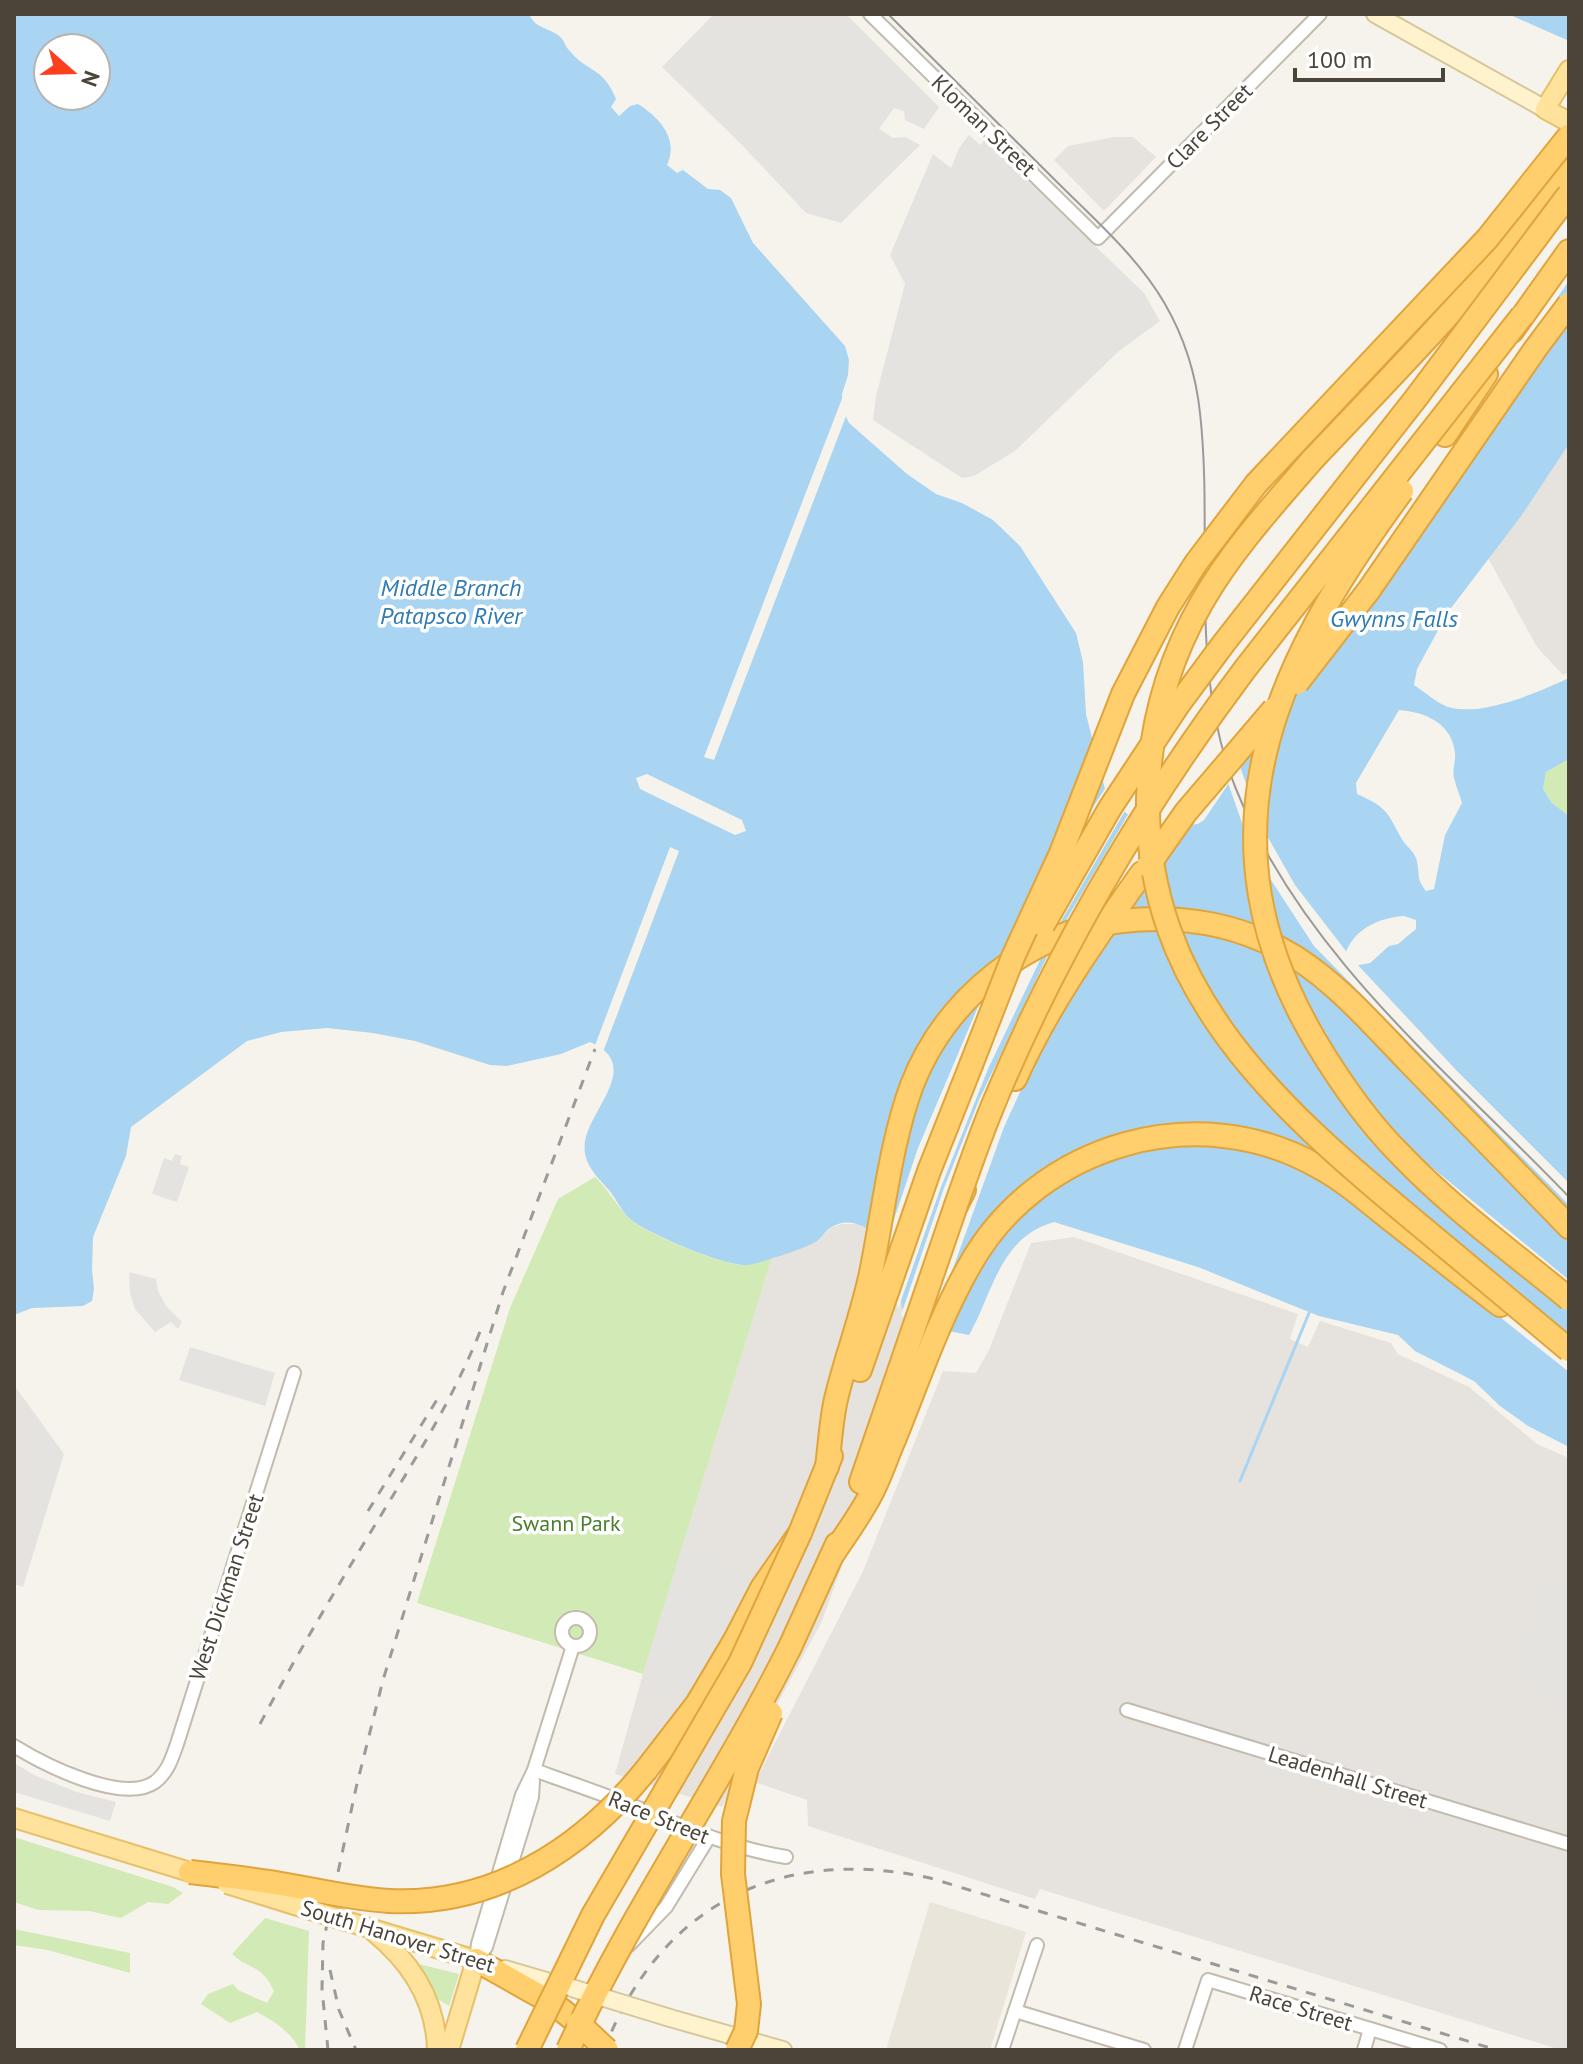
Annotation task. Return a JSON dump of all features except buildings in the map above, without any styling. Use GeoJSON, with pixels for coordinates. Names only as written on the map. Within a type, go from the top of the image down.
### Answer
{"type":"FeatureCollection","features":[{"type":"Feature","properties":{"kind":"highway"},"geometry":{"type":"LineString","coordinates":[[527,2050],[593,1915],[740,1663],[800,1533],[827,1467],[919,1197],[1013,957],[1061,853],[1123,694],[1162,619],[1196,563],[1256,484],[1487,239],[1569,136]]}},
{"type":"Feature","properties":{"kind":"highway"},"geometry":{"type":"LineString","coordinates":[[1569,169],[1458,304],[1280,497],[1210,589],[1182,642],[1159,708],[1151,748],[1148,810],[1151,856],[1161,904],[1178,954],[1216,1024],[1268,1086],[1332,1150],[1569,1350]]}},
{"type":"Feature","properties":{"kind":"highway"},"geometry":{"type":"LineString","coordinates":[[971,1065],[1073,870],[1178,705],[1424,389],[1569,194]]}},
{"type":"Feature","properties":{"kind":"highway"},"geometry":{"type":"LineString","coordinates":[[570,2050],[627,1931],[738,1744],[790,1647],[831,1557],[873,1449],[991,1109],[1036,1009],[1104,880],[1194,737],[1522,316],[1569,251]]}},
{"type":"Feature","properties":{"kind":"highway"},"geometry":{"type":"LineString","coordinates":[[955,1208],[1033,1042],[1088,949],[1186,812],[1348,620],[1569,304]]}},
{"type":"Feature","properties":{"kind":"highway"},"geometry":{"type":"LineString","coordinates":[[1522,316],[1467,406],[1355,559],[1293,671],[1273,723],[1260,773],[1255,821],[1256,871],[1263,921],[1279,969],[1304,1022],[1347,1091],[1381,1134],[1420,1174],[1569,1299]]}},
{"type":"Feature","properties":{"kind":"highway"},"geometry":{"type":"LineString","coordinates":[[827,1467],[836,1400],[866,1296],[903,1115],[919,1070],[950,1020],[990,978],[1032,950],[1079,930],[1130,920],[1187,920],[1237,930],[1295,957],[1346,998],[1569,1227]]}},
{"type":"Feature","properties":{"kind":"highway"},"geometry":{"type":"LineString","coordinates":[[831,1557],[871,1494],[956,1292],[985,1241],[1015,1205],[1057,1173],[1089,1156],[1129,1142],[1169,1135],[1228,1137],[1271,1146],[1315,1164],[1354,1191],[1569,1360]]}},
{"type":"Feature","properties":{"kind":"highway"},"geometry":{"type":"LineString","coordinates":[[190,1872],[391,1901],[458,1895],[506,1881],[532,1869],[568,1847],[600,1821],[667,1745],[710,1684],[762,1588],[800,1533]]}},
{"type":"Feature","properties":{"kind":"highway"},"geometry":{"type":"LineString","coordinates":[[737,2050],[746,2031],[749,2004],[733,1874],[734,1821],[747,1768],[771,1713],[790,1647]]}},
{"type":"Feature","properties":{"kind":"highway"},"geometry":{"type":"LineString","coordinates":[[476,1960],[554,2004],[607,2050]]}},
{"type":"Feature","properties":{"kind":"main road"},"geometry":{"type":"LineString","coordinates":[[1375,14],[1569,122]]}},
{"type":"Feature","properties":{"kind":"main road"},"geometry":{"type":"LineString","coordinates":[[1545,109],[1569,70]]}},
{"type":"Feature","properties":{"kind":"main road","name":"South Hanover Street"},"geometry":{"type":"LineString","coordinates":[[14,1818],[346,1921],[783,2050]]}},
{"type":"Feature","properties":{"kind":"main road"},"geometry":{"type":"LineString","coordinates":[[369,1927],[400,1955],[427,1996],[434,2016],[437,2050]]}},
{"type":"Feature","properties":{"kind":"main road"},"geometry":{"type":"LineString","coordinates":[[449,2050],[476,1960]]}},
{"type":"Feature","properties":{"kind":"main road"},"geometry":{"type":"LineString","coordinates":[[427,1996],[439,2007],[459,2016]]}},
{"type":"Feature","properties":{"kind":"street","name":"Kloman Street"},"geometry":{"type":"LineString","coordinates":[[870,14],[1098,238]]}},
{"type":"Feature","properties":{"kind":"street","name":"Clare Street"},"geometry":{"type":"LineString","coordinates":[[1098,238],[1320,14]]}},
{"type":"Feature","properties":{"kind":"street","name":"West Dickman Street"},"geometry":{"type":"LineString","coordinates":[[14,1746],[81,1778],[126,1788],[140,1788],[154,1783],[170,1763],[294,1373]]}},
{"type":"Feature","properties":{"kind":"street"},"geometry":{"type":"LineString","coordinates":[[476,1960],[522,1795],[534,1770],[573,1646]]}},
{"type":"Feature","properties":{"kind":"street","name":"Leadenhall Street"},"geometry":{"type":"LineString","coordinates":[[1127,1710],[1569,1844]]}},
{"type":"Feature","properties":{"kind":"street","name":"Race Street"},"geometry":{"type":"LineString","coordinates":[[534,1770],[709,1837],[744,1849],[786,1857]]}},
{"type":"Feature","properties":{"kind":"street"},"geometry":{"type":"LineString","coordinates":[[570,2050],[600,1982],[615,1960],[666,1907],[709,1837]]}},
{"type":"Feature","properties":{"kind":"street"},"geometry":{"type":"LineString","coordinates":[[1002,2050],[1037,1945]]}},
{"type":"Feature","properties":{"kind":"street","name":"Race Street"},"geometry":{"type":"LineString","coordinates":[[1185,2050],[1208,1980],[1440,2050]]}},
{"type":"Feature","properties":{"kind":"street"},"geometry":{"type":"LineString","coordinates":[[1015,2011],[1144,2050]]}},
{"type":"Feature","properties":{"kind":"street"},"geometry":{"type":"LineString","coordinates":[[1364,2050],[1370,2029]]}},
{"type":"Feature","properties":{"kind":"shaded area"},"geometry":{"type":"Polygon","coordinates":[[[714,14],[846,14],[939,107],[924,129],[905,120],[904,111],[894,108],[879,129],[893,138],[905,137],[920,145],[841,223],[806,213],[662,67],[714,14]]]}},
{"type":"Feature","properties":{"kind":"shaded area"},"geometry":{"type":"Polygon","coordinates":[[[969,135],[980,145],[985,140],[1144,293],[1160,321],[1119,351],[1015,451],[974,476],[962,478],[873,420],[876,396],[905,284],[890,255],[933,154],[951,168],[959,148],[969,135]]]}},
{"type":"Feature","properties":{"kind":"shaded area"},"geometry":{"type":"Polygon","coordinates":[[[1114,137],[1133,137],[1156,157],[1104,211],[1054,160],[1068,146],[1114,137]]]}},
{"type":"Feature","properties":{"kind":"shaded area"},"geometry":{"type":"Polygon","coordinates":[[[1569,444],[1569,672],[1563,675],[1537,647],[1488,558],[1522,515],[1569,444]]]}},
{"type":"Feature","properties":{"kind":"shaded area"},"geometry":{"type":"Polygon","coordinates":[[[175,1154],[182,1156],[180,1164],[189,1167],[177,1202],[152,1194],[164,1158],[172,1161],[175,1154]]]}},
{"type":"Feature","properties":{"kind":"shaded area"},"geometry":{"type":"Polygon","coordinates":[[[841,1224],[862,1224],[890,1245],[928,1327],[822,1621],[722,1807],[615,1774],[772,1257],[818,1241],[830,1228],[841,1224]]]}},
{"type":"Feature","properties":{"kind":"shaded area"},"geometry":{"type":"Polygon","coordinates":[[[1074,1237],[1298,1314],[1290,1339],[1308,1347],[1320,1321],[1391,1343],[1398,1354],[1469,1387],[1537,1444],[1569,1458],[1569,2050],[1040,1889],[1035,1899],[808,1826],[807,1800],[755,1782],[863,1571],[943,1371],[976,1373],[989,1350],[1031,1243],[1074,1237]]]}},
{"type":"Feature","properties":{"kind":"shaded area"},"geometry":{"type":"Polygon","coordinates":[[[129,1272],[156,1279],[166,1306],[182,1322],[178,1329],[171,1322],[155,1332],[135,1309],[129,1272]]]}},
{"type":"Feature","properties":{"kind":"shaded area"},"geometry":{"type":"Polygon","coordinates":[[[190,1347],[275,1373],[265,1406],[179,1380],[190,1347]]]}},
{"type":"Feature","properties":{"kind":"shaded area"},"geometry":{"type":"Polygon","coordinates":[[[14,1385],[64,1454],[23,1587],[14,1584],[14,1385]]]}},
{"type":"Feature","properties":{"kind":"shaded area"},"geometry":{"type":"Polygon","coordinates":[[[683,1543],[752,1587],[688,1699],[641,1683],[683,1543]]]}},
{"type":"Feature","properties":{"kind":"shaded area"},"geometry":{"type":"Polygon","coordinates":[[[1569,1581],[1569,1708],[1545,1699],[1522,1663],[1544,1587],[1569,1581]]]}},
{"type":"Feature","properties":{"kind":"shaded area"},"geometry":{"type":"Polygon","coordinates":[[[14,1763],[36,1776],[77,1792],[116,1802],[110,1821],[14,1792],[14,1763]]]}},
{"type":"Feature","properties":{"kind":"shaded area"},"geometry":{"type":"Polygon","coordinates":[[[930,1902],[1026,1932],[990,2050],[886,2050],[930,1902]]]}},
{"type":"Feature","properties":{"kind":"green space"},"geometry":{"type":"Polygon","coordinates":[[[1569,759],[1569,816],[1552,803],[1543,789],[1546,772],[1569,759]]]}},
{"type":"Feature","properties":{"kind":"green space","name":"Swann Park"},"geometry":{"type":"Polygon","coordinates":[[[595,1177],[631,1220],[667,1240],[701,1254],[742,1265],[772,1257],[643,1674],[417,1603],[510,1308],[558,1199],[595,1177]]]}},
{"type":"Feature","properties":{"kind":"green space"},"geometry":{"type":"Polygon","coordinates":[[[14,1837],[173,1887],[183,1893],[168,1904],[148,1902],[121,1918],[89,1911],[38,1910],[14,1902],[14,1837]]]}},
{"type":"Feature","properties":{"kind":"green space"},"geometry":{"type":"Polygon","coordinates":[[[265,1918],[309,1931],[305,2050],[300,2050],[282,2028],[257,2012],[230,2023],[201,2004],[208,1994],[233,1984],[238,1990],[267,2003],[274,1991],[269,1982],[260,1971],[232,1954],[265,1918]]]}},
{"type":"Feature","properties":{"kind":"green space"},"geometry":{"type":"Polygon","coordinates":[[[14,1929],[130,1953],[130,1973],[48,1950],[14,1945],[14,1929]]]}},
{"type":"Feature","properties":{"kind":"green space"},"geometry":{"type":"Polygon","coordinates":[[[419,1964],[459,1974],[449,2006],[439,2000],[419,1964]]]}},
{"type":"Feature","properties":{"kind":"water","name":"Middle Branch Patapsco River"},"geometry":{"type":"Polygon","coordinates":[[[14,14],[529,14],[538,25],[560,37],[576,57],[605,80],[616,99],[611,107],[619,116],[630,106],[638,104],[654,116],[669,138],[671,146],[667,165],[677,173],[683,170],[708,189],[720,190],[731,198],[753,243],[845,346],[849,360],[842,394],[843,410],[849,423],[907,474],[936,494],[962,503],[993,520],[1020,546],[1076,633],[1083,662],[1086,714],[1106,793],[1126,813],[1142,822],[1165,828],[1198,824],[1204,820],[1282,692],[1514,373],[1569,277],[1569,444],[1522,515],[1448,612],[1417,669],[1414,685],[1443,705],[1466,709],[1512,701],[1569,678],[1569,759],[1546,772],[1543,789],[1552,803],[1569,816],[1569,1447],[1528,1426],[1500,1406],[1474,1381],[1415,1351],[1398,1335],[1319,1316],[1198,1267],[1054,1222],[1021,1240],[1010,1253],[969,1335],[928,1327],[903,1312],[890,1245],[855,1223],[838,1224],[812,1244],[748,1265],[723,1261],[690,1249],[630,1219],[588,1162],[585,1141],[613,1074],[612,1062],[605,1051],[590,1042],[561,1054],[507,1066],[490,1065],[415,1041],[327,1028],[281,1032],[247,1041],[131,1127],[126,1156],[93,1237],[92,1301],[83,1306],[32,1308],[14,1315],[14,14]],[[1399,710],[1356,783],[1357,794],[1386,812],[1413,853],[1426,891],[1434,889],[1445,835],[1462,803],[1453,772],[1455,753],[1449,734],[1436,721],[1418,713],[1399,710]],[[1404,916],[1382,920],[1362,930],[1349,946],[1343,968],[1370,963],[1416,929],[1416,920],[1404,916]]]}},
{"type":"Feature","properties":{"kind":"water"},"geometry":{"type":"Polygon","coordinates":[[[1508,14],[1569,14],[1569,41],[1508,14]]]}},
{"type":"Feature","properties":{"kind":"pier"},"geometry":{"type":"Polygon","coordinates":[[[1569,273],[1569,281],[1526,342],[1542,312],[1569,273]]]}},
{"type":"Feature","properties":{"kind":"pier"},"geometry":{"type":"Polygon","coordinates":[[[1569,297],[1569,315],[1375,595],[1295,696],[1279,739],[1266,834],[1295,885],[1349,955],[1347,964],[1356,963],[1458,1072],[1569,1183],[1569,1205],[1314,946],[1269,877],[1282,942],[1338,981],[1569,1218],[1569,1235],[1343,1001],[1288,959],[1311,1012],[1368,1101],[1418,1156],[1569,1280],[1569,1310],[1421,1186],[1364,1126],[1330,1083],[1302,1037],[1278,988],[1263,946],[1225,932],[1177,925],[1197,973],[1221,1014],[1272,1078],[1352,1158],[1569,1339],[1569,1372],[1326,1179],[1295,1162],[1261,1150],[1207,1141],[1133,1147],[1078,1168],[1046,1188],[1017,1213],[983,1255],[946,1335],[933,1332],[966,1261],[997,1217],[1046,1174],[1097,1147],[1149,1132],[1222,1130],[1278,1143],[1338,1171],[1270,1104],[1207,1029],[1179,980],[1156,923],[1114,926],[1093,958],[1032,1066],[1004,1127],[930,1332],[901,1315],[944,1188],[979,1100],[1052,946],[1046,948],[988,1069],[941,1187],[898,1309],[885,1246],[918,1148],[986,988],[949,1027],[930,1057],[915,1091],[882,1244],[872,1236],[902,1093],[924,1045],[943,1016],[999,962],[1059,836],[1097,741],[1102,762],[1073,838],[1108,784],[1118,802],[1126,809],[1056,930],[1061,929],[1130,811],[1161,824],[1157,829],[1159,841],[1172,823],[1189,821],[1161,859],[1173,911],[1225,920],[1258,930],[1248,873],[1247,837],[1227,780],[1279,689],[1327,629],[1314,656],[1338,626],[1569,297]],[[1260,737],[1238,761],[1249,792],[1250,791],[1260,737]],[[1145,882],[1123,913],[1152,911],[1145,882]]]}},
{"type":"Feature","properties":{"kind":"pier"},"geometry":{"type":"Polygon","coordinates":[[[853,370],[846,395],[848,411],[714,760],[704,757],[853,370]]]}},
{"type":"Feature","properties":{"kind":"pier"},"geometry":{"type":"Polygon","coordinates":[[[647,774],[742,820],[746,831],[735,835],[640,789],[636,778],[647,774]]]}},
{"type":"Feature","properties":{"kind":"pier"},"geometry":{"type":"Polygon","coordinates":[[[670,847],[679,851],[603,1052],[594,1048],[670,847]]]}},
{"type":"Feature","properties":{"kind":"waterway"},"geometry":{"type":"LineString","coordinates":[[1240,1481],[1309,1313]]}},
{"type":"Feature","properties":{"kind":"tram line"},"geometry":{"type":"LineString","coordinates":[[888,14],[1115,239],[1142,270],[1165,304],[1183,343],[1198,399],[1204,460],[1207,650],[1221,743],[1236,789],[1265,849],[1299,905],[1339,958],[1428,1056],[1569,1197]]}},
{"type":"Feature","properties":{"kind":"railway"},"geometry":{"type":"LineString","coordinates":[[328,2050],[322,1989],[323,1943],[383,1680],[503,1292],[595,1049]]}},
{"type":"Feature","properties":{"kind":"railway"},"geometry":{"type":"LineString","coordinates":[[260,1724],[439,1418],[483,1324]]}},
{"type":"Feature","properties":{"kind":"railway"},"geometry":{"type":"LineString","coordinates":[[368,1511],[438,1398]]}},
{"type":"Feature","properties":{"kind":"railway"},"geometry":{"type":"LineString","coordinates":[[604,2050],[628,2000],[657,1957],[692,1923],[731,1897],[775,1880],[824,1871],[875,1870],[930,1878],[1497,2050]]}},
{"type":"Feature","properties":{"kind":"railway"},"geometry":{"type":"LineString","coordinates":[[330,1970],[339,2010],[356,2050]]}},
{"type":"Feature","properties":{"kind":"water label","name":"Gwynns Falls"},"geometry":{"type":"Point","coordinates":[1394,619]}}]}
